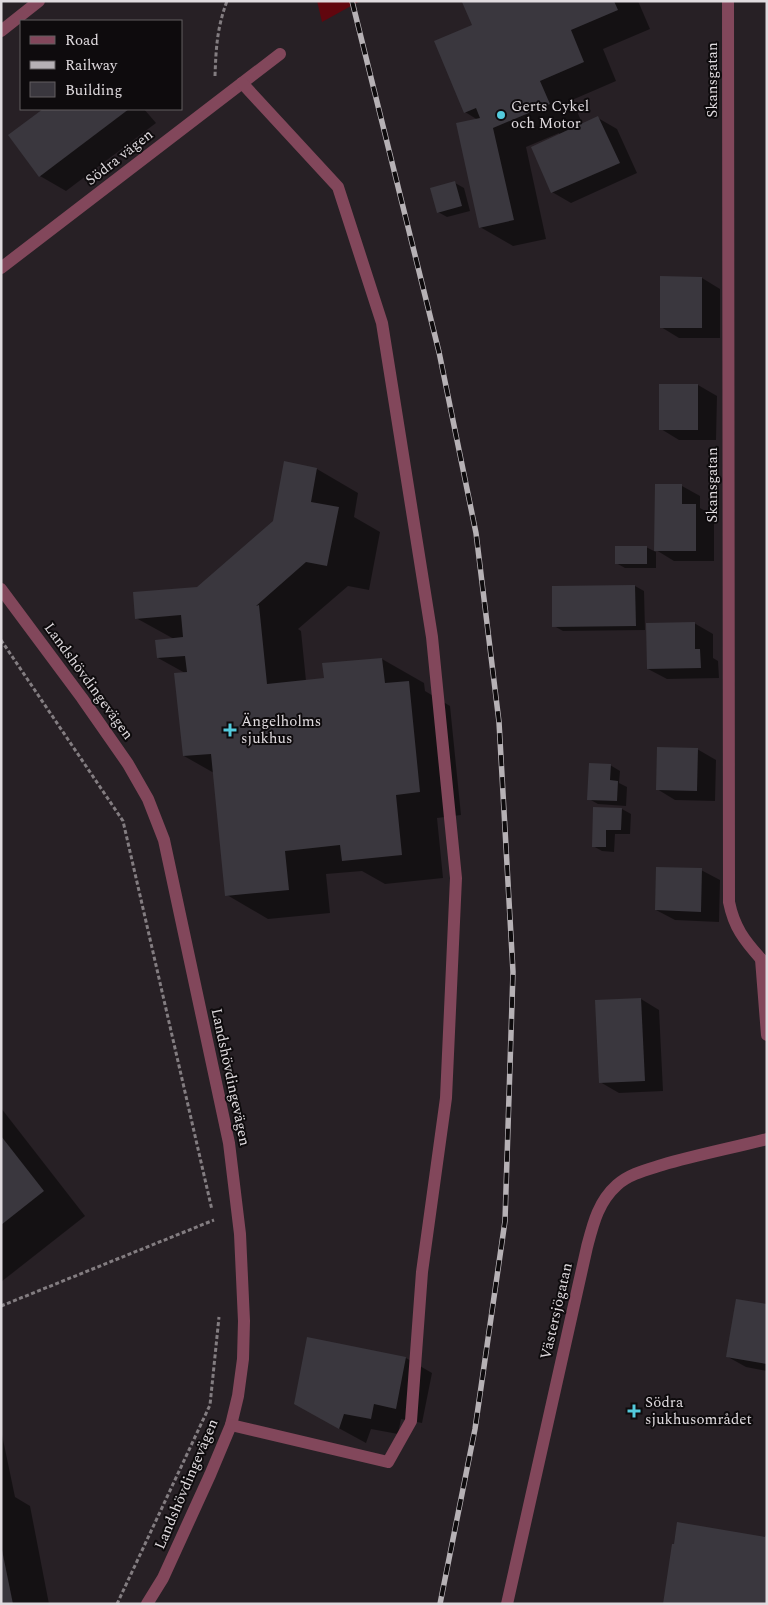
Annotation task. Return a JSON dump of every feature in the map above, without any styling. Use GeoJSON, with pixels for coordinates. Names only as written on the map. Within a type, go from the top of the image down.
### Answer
{"type":"FeatureCollection","features":[{"type":"Feature","properties":{"kind":"street"},"geometry":{"type":"LineString","coordinates":[[1,31],[39,1]]}},
{"type":"Feature","properties":{"kind":"street","name":"Skansgatan"},"geometry":{"type":"LineString","coordinates":[[728,1],[728,902],[735,925],[745,941],[764,959]]}},
{"type":"Feature","properties":{"kind":"street","name":"Södra vägen"},"geometry":{"type":"LineString","coordinates":[[1,268],[280,54]]}},
{"type":"Feature","properties":{"kind":"street"},"geometry":{"type":"LineString","coordinates":[[231,1425],[388,1462],[411,1421],[422,1272],[446,1098],[456,878],[432,637],[382,323],[338,187],[242,83]]}},
{"type":"Feature","properties":{"kind":"street","name":"Landshövdingevägen"},"geometry":{"type":"LineString","coordinates":[[1,589],[82,698],[128,764],[148,799],[164,840],[229,1143],[239,1225],[244,1321],[243,1359],[238,1396],[231,1425],[210,1475],[167,1569],[147,1604]]}},
{"type":"Feature","properties":{"kind":"street"},"geometry":{"type":"LineString","coordinates":[[764,959],[767,1035]]}},
{"type":"Feature","properties":{"kind":"street","name":"Västersjögatan"},"geometry":{"type":"LineString","coordinates":[[507,1604],[585,1256],[595,1217],[599,1209],[616,1186],[640,1172],[679,1160],[767,1139]]}},
{"type":"Feature","properties":{"kind":"path"},"geometry":{"type":"LineString","coordinates":[[214,104],[215,49],[220,22],[227,1]]}},
{"type":"Feature","properties":{"kind":"path"},"geometry":{"type":"LineString","coordinates":[[1,640],[122,821],[214,1220],[1,1306]]}},
{"type":"Feature","properties":{"kind":"path"},"geometry":{"type":"LineString","coordinates":[[117,1604],[210,1405],[219,1312]]}},
{"type":"Feature","properties":{"kind":"shaded area"},"geometry":{"type":"Polygon","coordinates":[[[317,1],[360,1],[322,22],[317,1]]]}},
{"type":"Feature","properties":{"kind":"building","name":"Gerts Cykel och Motor"},"geometry":{"type":"Polygon","coordinates":[[[614,1],[618,10],[571,30],[584,62],[540,81],[550,104],[493,128],[514,220],[479,228],[456,123],[480,118],[476,108],[464,113],[434,41],[472,25],[462,2],[614,1]]]}},
{"type":"Feature","properties":{"kind":"building"},"geometry":{"type":"Polygon","coordinates":[[[42,110],[128,110],[39,177],[8,135],[42,110]]]}},
{"type":"Feature","properties":{"kind":"building"},"geometry":{"type":"Polygon","coordinates":[[[598,116],[620,163],[551,193],[531,147],[598,116]]]}},
{"type":"Feature","properties":{"kind":"building"},"geometry":{"type":"Polygon","coordinates":[[[455,181],[462,206],[437,213],[430,188],[455,181]]]}},
{"type":"Feature","properties":{"kind":"building"},"geometry":{"type":"Polygon","coordinates":[[[660,276],[702,277],[702,328],[660,328],[660,276]]]}},
{"type":"Feature","properties":{"kind":"building"},"geometry":{"type":"Polygon","coordinates":[[[659,384],[698,384],[698,430],[659,430],[659,384]]]}},
{"type":"Feature","properties":{"kind":"building"},"geometry":{"type":"Polygon","coordinates":[[[284,461],[317,468],[311,502],[339,507],[327,566],[306,562],[256,606],[259,605],[267,684],[324,678],[322,663],[382,658],[385,683],[409,681],[420,792],[396,795],[402,855],[342,861],[340,845],[285,851],[289,890],[225,896],[211,754],[183,756],[174,673],[187,672],[185,656],[157,658],[155,640],[183,637],[181,615],[135,619],[133,592],[197,587],[273,521],[284,461]]]}},
{"type":"Feature","properties":{"kind":"building"},"geometry":{"type":"Polygon","coordinates":[[[655,484],[682,484],[682,504],[696,504],[696,551],[654,551],[655,484]]]}},
{"type":"Feature","properties":{"kind":"building"},"geometry":{"type":"Polygon","coordinates":[[[615,546],[647,546],[647,564],[615,564],[615,546]]]}},
{"type":"Feature","properties":{"kind":"building"},"geometry":{"type":"Polygon","coordinates":[[[635,585],[636,626],[552,627],[552,586],[635,585]]]}},
{"type":"Feature","properties":{"kind":"building"},"geometry":{"type":"Polygon","coordinates":[[[695,622],[695,649],[700,649],[701,668],[647,669],[646,623],[695,622]]]}},
{"type":"Feature","properties":{"kind":"building"},"geometry":{"type":"Polygon","coordinates":[[[657,747],[698,748],[697,791],[656,790],[657,747]]]}},
{"type":"Feature","properties":{"kind":"building"},"geometry":{"type":"Polygon","coordinates":[[[589,763],[611,764],[610,780],[618,781],[617,801],[587,800],[589,763]]]}},
{"type":"Feature","properties":{"kind":"building"},"geometry":{"type":"Polygon","coordinates":[[[593,807],[622,808],[621,830],[606,830],[606,847],[592,847],[593,807]]]}},
{"type":"Feature","properties":{"kind":"building"},"geometry":{"type":"Polygon","coordinates":[[[656,867],[702,868],[701,912],[655,910],[656,867]]]}},
{"type":"Feature","properties":{"kind":"building"},"geometry":{"type":"Polygon","coordinates":[[[641,998],[645,1081],[599,1083],[595,1000],[641,998]]]}},
{"type":"Feature","properties":{"kind":"building"},"geometry":{"type":"Polygon","coordinates":[[[1,1136],[44,1191],[1,1225],[1,1136]]]}},
{"type":"Feature","properties":{"kind":"building"},"geometry":{"type":"Polygon","coordinates":[[[736,1299],[767,1304],[767,1364],[726,1357],[736,1299]]]}},
{"type":"Feature","properties":{"kind":"building"},"geometry":{"type":"Polygon","coordinates":[[[307,1337],[406,1357],[396,1409],[374,1404],[371,1419],[344,1414],[339,1429],[294,1404],[307,1337]]]}},
{"type":"Feature","properties":{"kind":"building"},"geometry":{"type":"Polygon","coordinates":[[[677,1522],[765,1537],[767,1533],[767,1604],[663,1604],[677,1522]]]}},
{"type":"Feature","properties":{"kind":"building"},"geometry":{"type":"Polygon","coordinates":[[[2,1550],[13,1604],[1,1604],[2,1550]]]}},
{"type":"Feature","properties":{"kind":"railway"},"geometry":{"type":"LineString","coordinates":[[352,1],[439,352],[476,533],[499,722],[513,972],[505,1221],[475,1429],[440,1604]]}},
{"type":"Feature","properties":{"kind":"place","name":"Gerts Cykel och Motor"},"geometry":{"type":"Point","coordinates":[501,115]}},
{"type":"Feature","properties":{"kind":"place","name":"Ängelholms sjukhus"},"geometry":{"type":"Point","coordinates":[230,730]}},
{"type":"Feature","properties":{"kind":"place","name":"Södra sjukhusområdet"},"geometry":{"type":"Point","coordinates":[634,1411]}}]}
